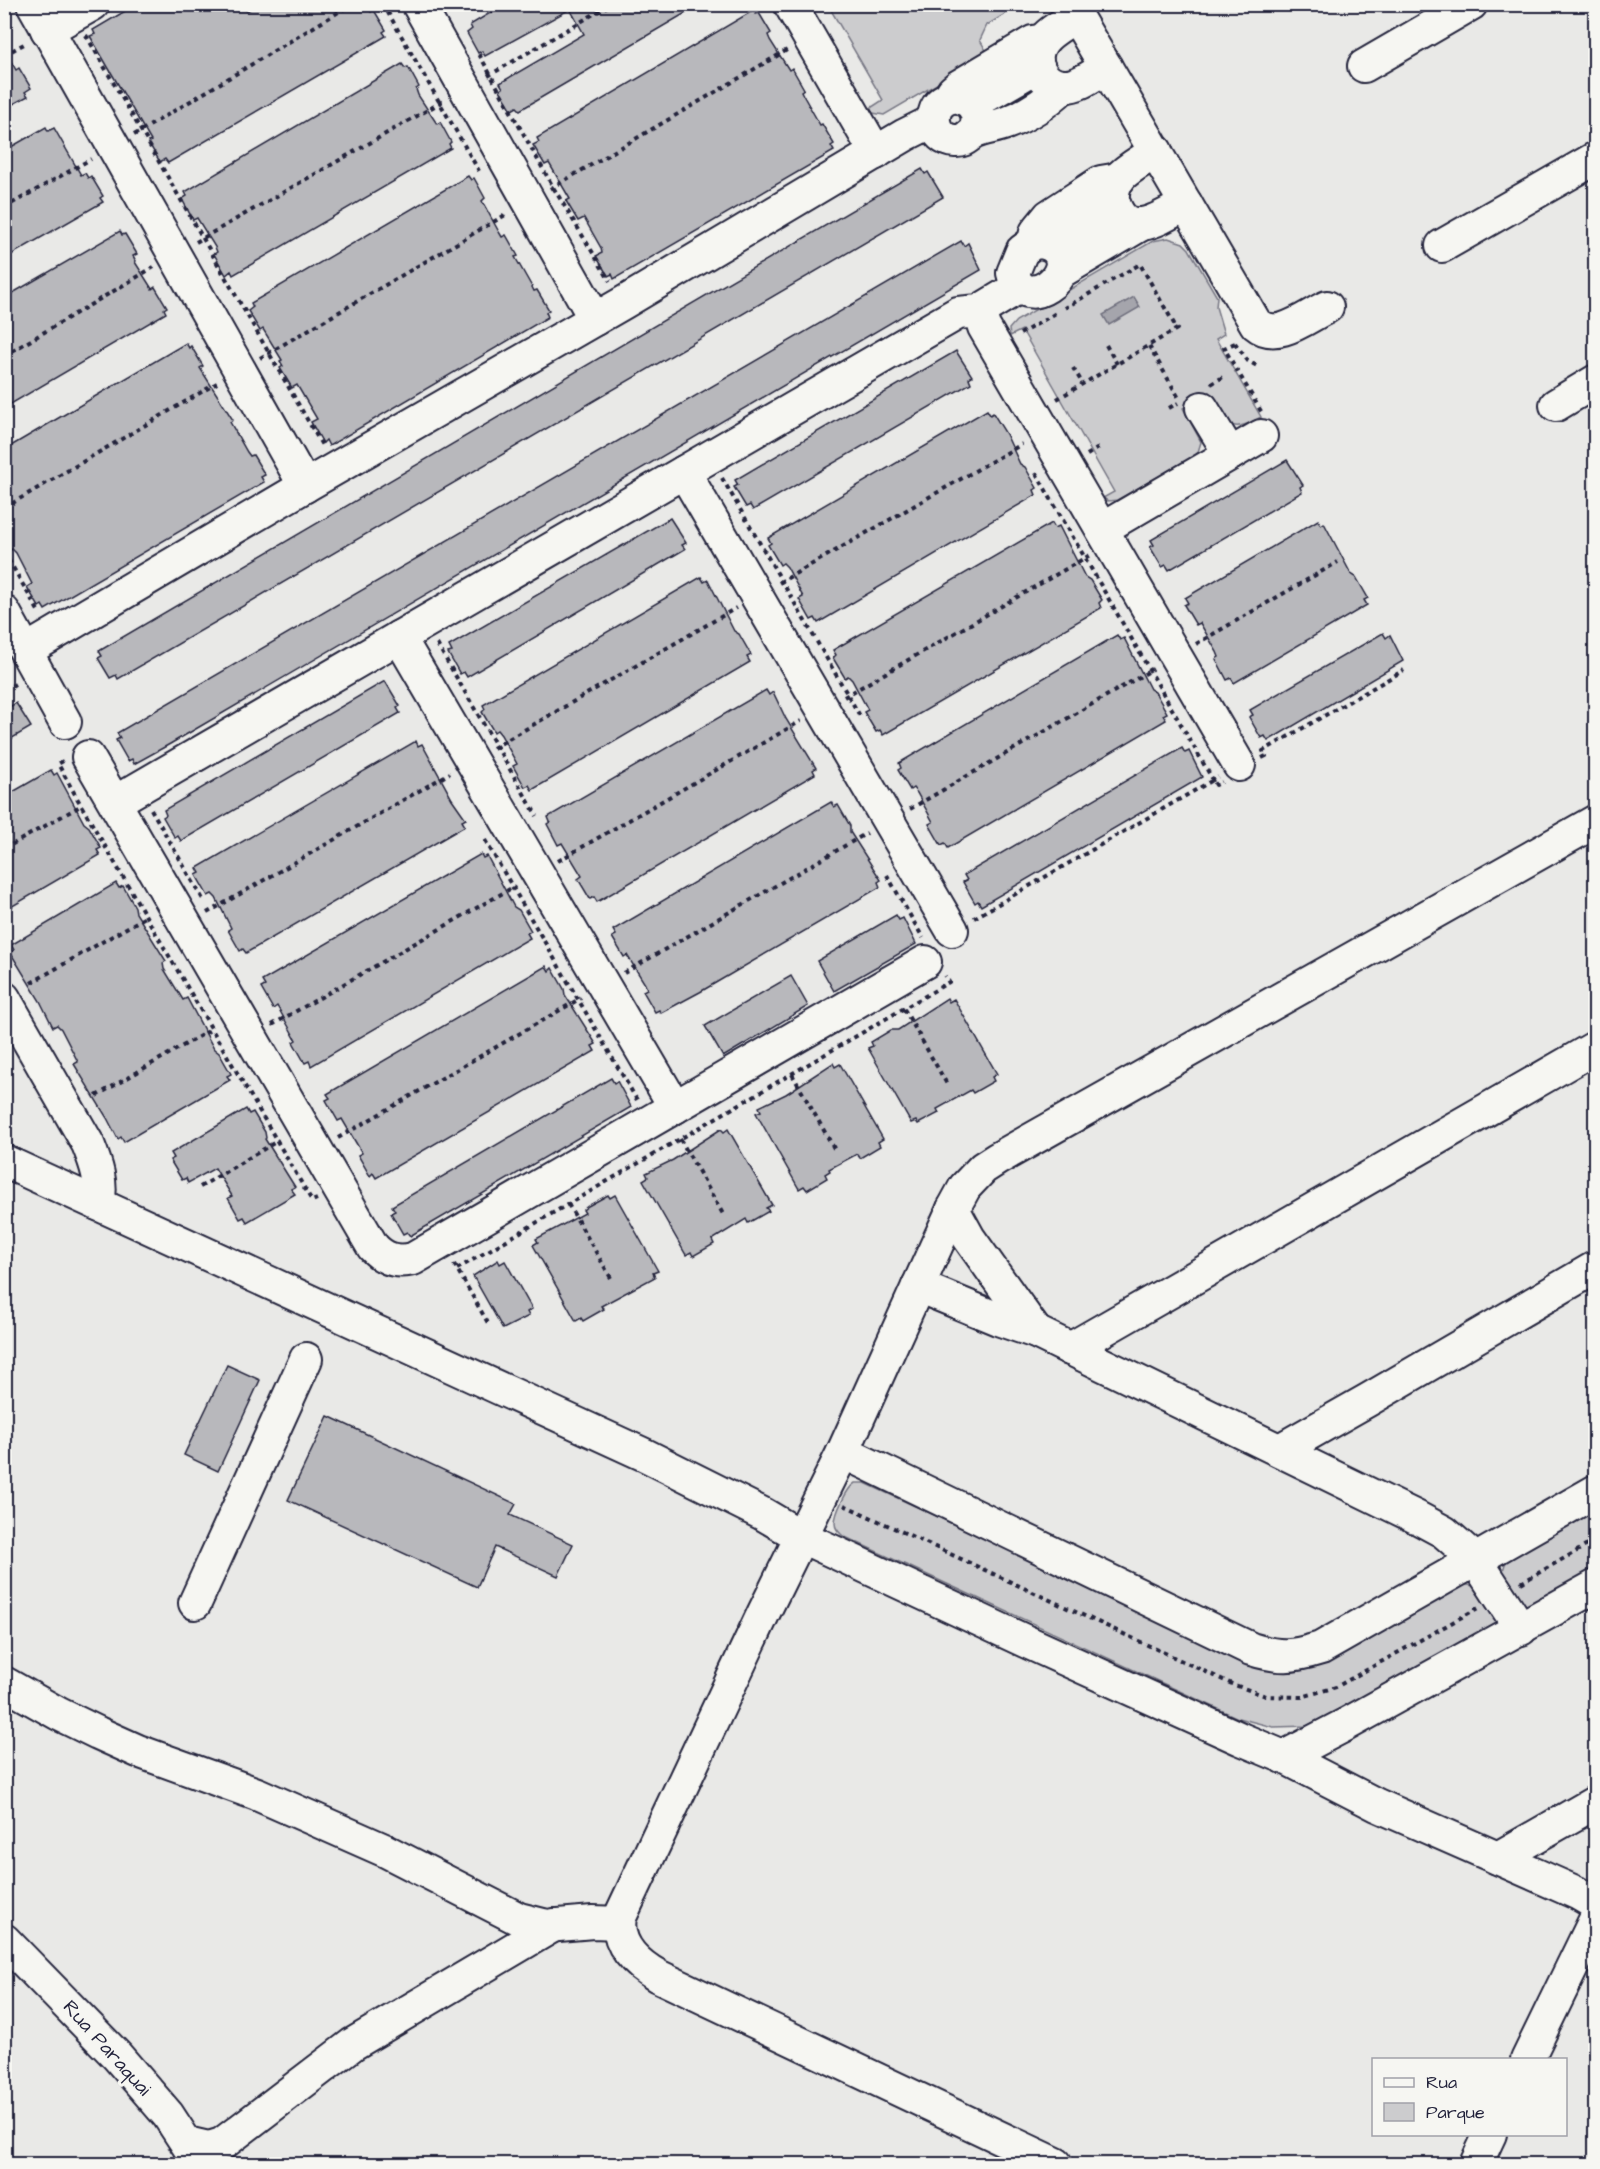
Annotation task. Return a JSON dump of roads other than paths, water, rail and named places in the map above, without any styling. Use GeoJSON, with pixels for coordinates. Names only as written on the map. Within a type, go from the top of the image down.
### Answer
{"type":"FeatureCollection","features":[{"type":"Feature","properties":{"kind":"street"},"geometry":{"type":"LineString","coordinates":[[418,4],[465,89],[522,202],[595,319]]}},
{"type":"Feature","properties":{"kind":"street"},"geometry":{"type":"LineString","coordinates":[[790,4],[876,153]]}},
{"type":"Feature","properties":{"kind":"street"},"geometry":{"type":"LineString","coordinates":[[1364,66],[1471,4]]}},
{"type":"Feature","properties":{"kind":"street"},"geometry":{"type":"LineString","coordinates":[[1040,53],[1072,10],[1256,324],[1270,332],[1281,330],[1327,307]]}},
{"type":"Feature","properties":{"kind":"street"},"geometry":{"type":"LineString","coordinates":[[87,16],[40,17],[305,486]]}},
{"type":"Feature","properties":{"kind":"street"},"geometry":{"type":"LineString","coordinates":[[957,114],[953,91],[1033,42],[1040,53],[1048,81],[1064,86],[1073,85],[1107,67]]}},
{"type":"Feature","properties":{"kind":"street"},"geometry":{"type":"LineString","coordinates":[[40,643],[305,486],[623,303],[904,135],[957,114],[1007,123],[1051,98],[1064,86]]}},
{"type":"Feature","properties":{"kind":"street"},"geometry":{"type":"LineString","coordinates":[[1049,252],[1116,192],[1156,151]]}},
{"type":"Feature","properties":{"kind":"street"},"geometry":{"type":"LineString","coordinates":[[1442,246],[1596,158]]}},
{"type":"Feature","properties":{"kind":"street"},"geometry":{"type":"LineString","coordinates":[[1116,192],[1124,219],[1140,225]]}},
{"type":"Feature","properties":{"kind":"street"},"geometry":{"type":"LineString","coordinates":[[1049,252],[1052,283],[1034,292],[1019,287],[1013,273],[1022,251],[1049,252],[1149,223],[1186,204]]}},
{"type":"Feature","properties":{"kind":"street"},"geometry":{"type":"LineString","coordinates":[[101,799],[399,637],[958,313],[979,311],[1019,287]]}},
{"type":"Feature","properties":{"kind":"street"},"geometry":{"type":"LineString","coordinates":[[979,311],[984,327],[1035,430],[1163,663],[1234,771]]}},
{"type":"Feature","properties":{"kind":"street"},"geometry":{"type":"LineString","coordinates":[[1556,405],[1596,381]]}},
{"type":"Feature","properties":{"kind":"street"},"geometry":{"type":"LineString","coordinates":[[1192,404],[1230,454]]}},
{"type":"Feature","properties":{"kind":"street"},"geometry":{"type":"LineString","coordinates":[[1099,544],[1230,454],[1261,436]]}},
{"type":"Feature","properties":{"kind":"street"},"geometry":{"type":"LineString","coordinates":[[684,472],[769,589],[835,702],[906,815],[952,930]]}},
{"type":"Feature","properties":{"kind":"street"},"geometry":{"type":"LineString","coordinates":[[4,612],[40,643],[65,722]]}},
{"type":"Feature","properties":{"kind":"street"},"geometry":{"type":"LineString","coordinates":[[399,637],[457,773],[525,880],[591,992],[675,1107]]}},
{"type":"Feature","properties":{"kind":"street"},"geometry":{"type":"LineString","coordinates":[[88,757],[101,799],[299,1139],[373,1247],[378,1253],[390,1259],[406,1261],[413,1259],[925,962]]}},
{"type":"Feature","properties":{"kind":"street"},"geometry":{"type":"LineString","coordinates":[[1056,2164],[658,1976],[637,1962],[622,1940],[618,1923],[641,1869],[843,1452],[965,1187],[983,1168],[997,1159],[1596,821]]}},
{"type":"Feature","properties":{"kind":"street"},"geometry":{"type":"LineString","coordinates":[[4,999],[88,1144],[97,1166],[101,1192],[98,1204]]}},
{"type":"Feature","properties":{"kind":"street"},"geometry":{"type":"LineString","coordinates":[[1070,1349],[1596,1047]]}},
{"type":"Feature","properties":{"kind":"street"},"geometry":{"type":"LineString","coordinates":[[4,1161],[645,1455],[763,1514],[802,1537],[1046,1651],[1284,1757],[1377,1805],[1577,1893],[1596,1904]]}},
{"type":"Feature","properties":{"kind":"street"},"geometry":{"type":"LineString","coordinates":[[953,1209],[973,1244],[1036,1332]]}},
{"type":"Feature","properties":{"kind":"street"},"geometry":{"type":"LineString","coordinates":[[1280,1450],[1596,1267]]}},
{"type":"Feature","properties":{"kind":"street"},"geometry":{"type":"LineString","coordinates":[[918,1286],[1036,1332],[1444,1532],[1476,1560],[1521,1629]]}},
{"type":"Feature","properties":{"kind":"street"},"geometry":{"type":"LineString","coordinates":[[195,1602],[306,1359]]}},
{"type":"Feature","properties":{"kind":"street"},"geometry":{"type":"LineString","coordinates":[[843,1452],[1251,1649],[1274,1656],[1298,1655],[1322,1648],[1596,1491]]}},
{"type":"Feature","properties":{"kind":"street"},"geometry":{"type":"LineString","coordinates":[[1284,1757],[1596,1586]]}},
{"type":"Feature","properties":{"kind":"street"},"geometry":{"type":"LineString","coordinates":[[4,1683],[59,1714],[138,1751],[257,1794],[384,1850],[519,1919],[554,1925],[618,1923]]}},
{"type":"Feature","properties":{"kind":"street"},"geometry":{"type":"LineString","coordinates":[[1498,1858],[1596,1802]]}},
{"type":"Feature","properties":{"kind":"street"},"geometry":{"type":"LineString","coordinates":[[1528,2058],[1596,1918]]}},
{"type":"Feature","properties":{"kind":"street"},"geometry":{"type":"LineString","coordinates":[[194,2154],[203,2148],[222,2144],[353,2044],[554,1925]]}},
{"type":"Feature","properties":{"kind":"street","name":"Rua Paraquai"},"geometry":{"type":"LineString","coordinates":[[4,1940],[117,2056],[168,2115],[194,2154]]}},
{"type":"Feature","properties":{"kind":"street"},"geometry":{"type":"LineString","coordinates":[[1476,2164],[1489,2136]]}}]}
